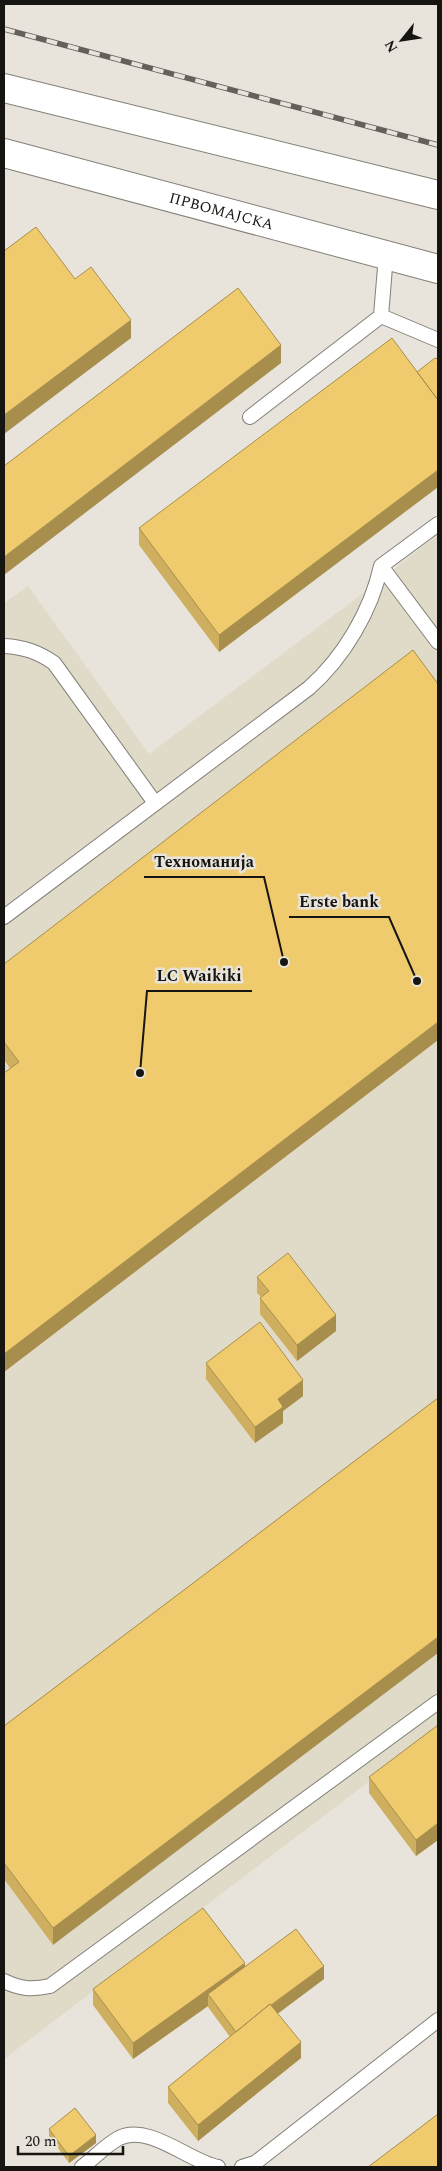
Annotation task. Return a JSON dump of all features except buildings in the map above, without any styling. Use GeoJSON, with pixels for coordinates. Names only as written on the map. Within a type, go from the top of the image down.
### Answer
{"type":"FeatureCollection","features":[{"type":"Feature","properties":{"kind":"main road"},"geometry":{"type":"LineString","coordinates":[[4,88],[438,195]]}},
{"type":"Feature","properties":{"kind":"main road","name":"ПРВОМАЈСКА"},"geometry":{"type":"LineString","coordinates":[[4,154],[438,269]]}},
{"type":"Feature","properties":{"kind":"lane"},"geometry":{"type":"LineString","coordinates":[[250,416],[381,316],[386,255]]}},
{"type":"Feature","properties":{"kind":"lane"},"geometry":{"type":"LineString","coordinates":[[381,316],[438,340]]}},
{"type":"Feature","properties":{"kind":"lane"},"geometry":{"type":"LineString","coordinates":[[4,917],[310,688],[328,671],[354,632],[378,582],[381,566],[438,524]]}},
{"type":"Feature","properties":{"kind":"lane"},"geometry":{"type":"LineString","coordinates":[[381,566],[438,642]]}},
{"type":"Feature","properties":{"kind":"lane"},"geometry":{"type":"LineString","coordinates":[[4,646],[24,648],[39,653],[54,663],[155,803]]}},
{"type":"Feature","properties":{"kind":"lane"},"geometry":{"type":"LineString","coordinates":[[4,1981],[16,1987],[33,1990],[50,1986],[438,1702]]}},
{"type":"Feature","properties":{"kind":"lane"},"geometry":{"type":"LineString","coordinates":[[242,2167],[255,2163],[438,2020]]}},
{"type":"Feature","properties":{"kind":"lane"},"geometry":{"type":"LineString","coordinates":[[82,2167],[119,2138],[130,2134],[171,2145],[207,2165],[218,2167]]}},
{"type":"Feature","properties":{"kind":"shaded area"},"geometry":{"type":"Polygon","coordinates":[[[438,534],[438,1729],[4,2059],[4,603],[28,586],[149,754],[378,582],[438,534]]]}},
{"type":"Feature","properties":{"kind":"railway"},"geometry":{"type":"LineString","coordinates":[[4,29],[438,145]]}},
{"type":"Feature","properties":{"kind":"place","name":"Техноманија"},"geometry":{"type":"Point","coordinates":[284,962]}},
{"type":"Feature","properties":{"kind":"place","name":"Erste bank"},"geometry":{"type":"Point","coordinates":[417,981]}},
{"type":"Feature","properties":{"kind":"place","name":"LC Waikiki"},"geometry":{"type":"Point","coordinates":[140,1073]}}]}
